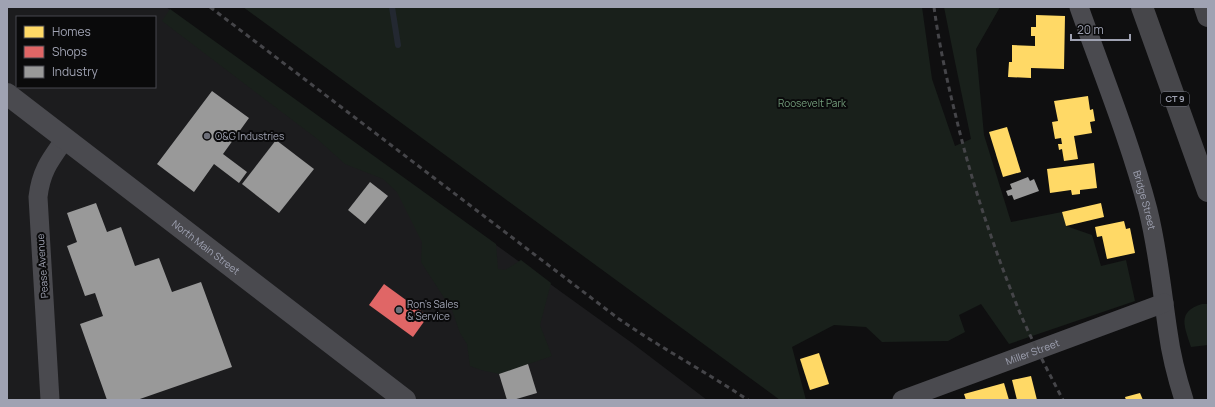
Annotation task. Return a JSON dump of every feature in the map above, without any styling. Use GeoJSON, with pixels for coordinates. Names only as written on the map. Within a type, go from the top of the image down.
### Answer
{"type":"FeatureCollection","features":[{"type":"Feature","properties":{"kind":"highway","name":"CT 9"},"geometry":{"type":"LineString","coordinates":[[1142,7],[1208,192]]}},
{"type":"Feature","properties":{"kind":"highway"},"geometry":{"type":"LineString","coordinates":[[1205,7],[1208,16]]}},
{"type":"Feature","properties":{"kind":"street","name":"Bridge Street"},"geometry":{"type":"LineString","coordinates":[[1078,7],[1128,143],[1150,217],[1171,351],[1184,400]]}},
{"type":"Feature","properties":{"kind":"street","name":"North Main Street"},"geometry":{"type":"LineString","coordinates":[[7,94],[405,400]]}},
{"type":"Feature","properties":{"kind":"street","name":"Pease Avenue"},"geometry":{"type":"LineString","coordinates":[[50,400],[38,197],[41,178],[45,169],[65,139]]}},
{"type":"Feature","properties":{"kind":"street","name":"Miller Street"},"geometry":{"type":"LineString","coordinates":[[902,400],[1164,303]]}},
{"type":"Feature","properties":{"kind":"shaded area"},"geometry":{"type":"Polygon","coordinates":[[[7,7],[166,7],[632,343],[707,400],[7,400],[7,7]]]}},
{"type":"Feature","properties":{"kind":"green space","name":"Roosevelt Park"},"geometry":{"type":"Polygon","coordinates":[[[243,7],[922,7],[932,79],[955,146],[971,139],[944,7],[1000,7],[976,49],[984,135],[1011,222],[1062,212],[1066,226],[1092,235],[1101,266],[1126,260],[1135,301],[1009,344],[981,304],[959,315],[965,332],[948,341],[882,342],[866,327],[834,325],[792,347],[806,400],[780,400],[243,7]]]}},
{"type":"Feature","properties":{"kind":"green space"},"geometry":{"type":"Polygon","coordinates":[[[170,9],[496,244],[498,269],[505,270],[521,260],[551,283],[540,325],[552,356],[499,374],[470,366],[467,344],[460,333],[452,310],[421,262],[422,242],[397,192],[383,179],[345,164],[316,138],[162,21],[170,9]]]}},
{"type":"Feature","properties":{"kind":"green space"},"geometry":{"type":"Polygon","coordinates":[[[1202,304],[1208,304],[1208,345],[1191,347],[1184,321],[1188,311],[1202,304]]]}},
{"type":"Feature","properties":{"kind":"building: Homes"},"geometry":{"type":"Polygon","coordinates":[[[1036,15],[1065,16],[1064,69],[1031,68],[1031,78],[1008,77],[1009,62],[1012,62],[1012,45],[1035,46],[1035,36],[1031,36],[1031,27],[1036,27],[1036,15]]]}},
{"type":"Feature","properties":{"kind":"building: Homes"},"geometry":{"type":"Polygon","coordinates":[[[1088,96],[1090,110],[1093,109],[1095,121],[1090,122],[1092,133],[1074,136],[1078,159],[1064,161],[1062,149],[1059,150],[1058,144],[1062,144],[1061,138],[1055,139],[1052,122],[1058,121],[1054,101],[1088,96]]]}},
{"type":"Feature","properties":{"kind":"building: Homes"},"geometry":{"type":"Polygon","coordinates":[[[1007,127],[1021,172],[1003,177],[989,132],[1007,127]]]}},
{"type":"Feature","properties":{"kind":"building: Homes"},"geometry":{"type":"Polygon","coordinates":[[[1094,163],[1097,188],[1080,190],[1080,194],[1072,195],[1071,190],[1050,193],[1047,169],[1094,163]]]}},
{"type":"Feature","properties":{"kind":"building: Homes"},"geometry":{"type":"Polygon","coordinates":[[[1101,203],[1104,217],[1066,226],[1062,212],[1101,203]]]}},
{"type":"Feature","properties":{"kind":"building: Homes"},"geometry":{"type":"Polygon","coordinates":[[[1124,221],[1126,229],[1130,228],[1135,253],[1107,259],[1102,236],[1097,237],[1095,227],[1124,221]]]}},
{"type":"Feature","properties":{"kind":"building: Homes"},"geometry":{"type":"Polygon","coordinates":[[[819,353],[829,384],[810,390],[800,359],[819,353]]]}},
{"type":"Feature","properties":{"kind":"building: Homes"},"geometry":{"type":"Polygon","coordinates":[[[1031,376],[1037,400],[1017,400],[1012,380],[1031,376]]]}},
{"type":"Feature","properties":{"kind":"building: Homes"},"geometry":{"type":"Polygon","coordinates":[[[1004,383],[1009,400],[966,400],[964,394],[1004,383]]]}},
{"type":"Feature","properties":{"kind":"building: Homes"},"geometry":{"type":"Polygon","coordinates":[[[1140,393],[1143,400],[1126,400],[1125,397],[1140,393]]]}},
{"type":"Feature","properties":{"kind":"building: Shops","name":"Ron's Sales & Service"},"geometry":{"type":"Polygon","coordinates":[[[384,284],[428,316],[413,337],[369,305],[384,284]]]}},
{"type":"Feature","properties":{"kind":"building: Industry","name":"O&G Industries"},"geometry":{"type":"Polygon","coordinates":[[[212,91],[249,118],[223,154],[247,172],[239,183],[214,164],[194,192],[157,164],[212,91]]]}},
{"type":"Feature","properties":{"kind":"building: Industry","name":"O&G Industries"},"geometry":{"type":"Polygon","coordinates":[[[276,140],[314,169],[279,213],[242,184],[276,140]]]}},
{"type":"Feature","properties":{"kind":"building: Industry"},"geometry":{"type":"Polygon","coordinates":[[[1028,177],[1030,181],[1034,179],[1039,191],[1014,200],[1012,195],[1008,196],[1006,191],[1012,189],[1010,184],[1028,177]]]}},
{"type":"Feature","properties":{"kind":"building: Industry"},"geometry":{"type":"Polygon","coordinates":[[[370,182],[388,196],[365,224],[348,210],[370,182]]]}},
{"type":"Feature","properties":{"kind":"building: Industry"},"geometry":{"type":"Polygon","coordinates":[[[96,203],[107,232],[121,227],[135,266],[159,258],[172,292],[201,282],[232,367],[137,400],[107,400],[80,324],[103,316],[95,293],[85,296],[67,246],[77,242],[67,213],[96,203]]]}},
{"type":"Feature","properties":{"kind":"building: Industry"},"geometry":{"type":"Polygon","coordinates":[[[528,364],[537,393],[513,400],[507,400],[499,374],[528,364]]]}},
{"type":"Feature","properties":{"kind":"waterway"},"geometry":{"type":"LineString","coordinates":[[392,7],[398,45]]}},
{"type":"Feature","properties":{"kind":"railway"},"geometry":{"type":"LineString","coordinates":[[210,7],[619,319],[748,400]]}},
{"type":"Feature","properties":{"kind":"railway"},"geometry":{"type":"LineString","coordinates":[[934,7],[946,76],[962,142],[984,216],[1020,313],[1063,400]]}},
{"type":"Feature","properties":{"kind":"place","name":"O&G Industries"},"geometry":{"type":"Point","coordinates":[207,136]}},
{"type":"Feature","properties":{"kind":"place","name":"Ron's Sales & Service"},"geometry":{"type":"Point","coordinates":[399,310]}}]}
